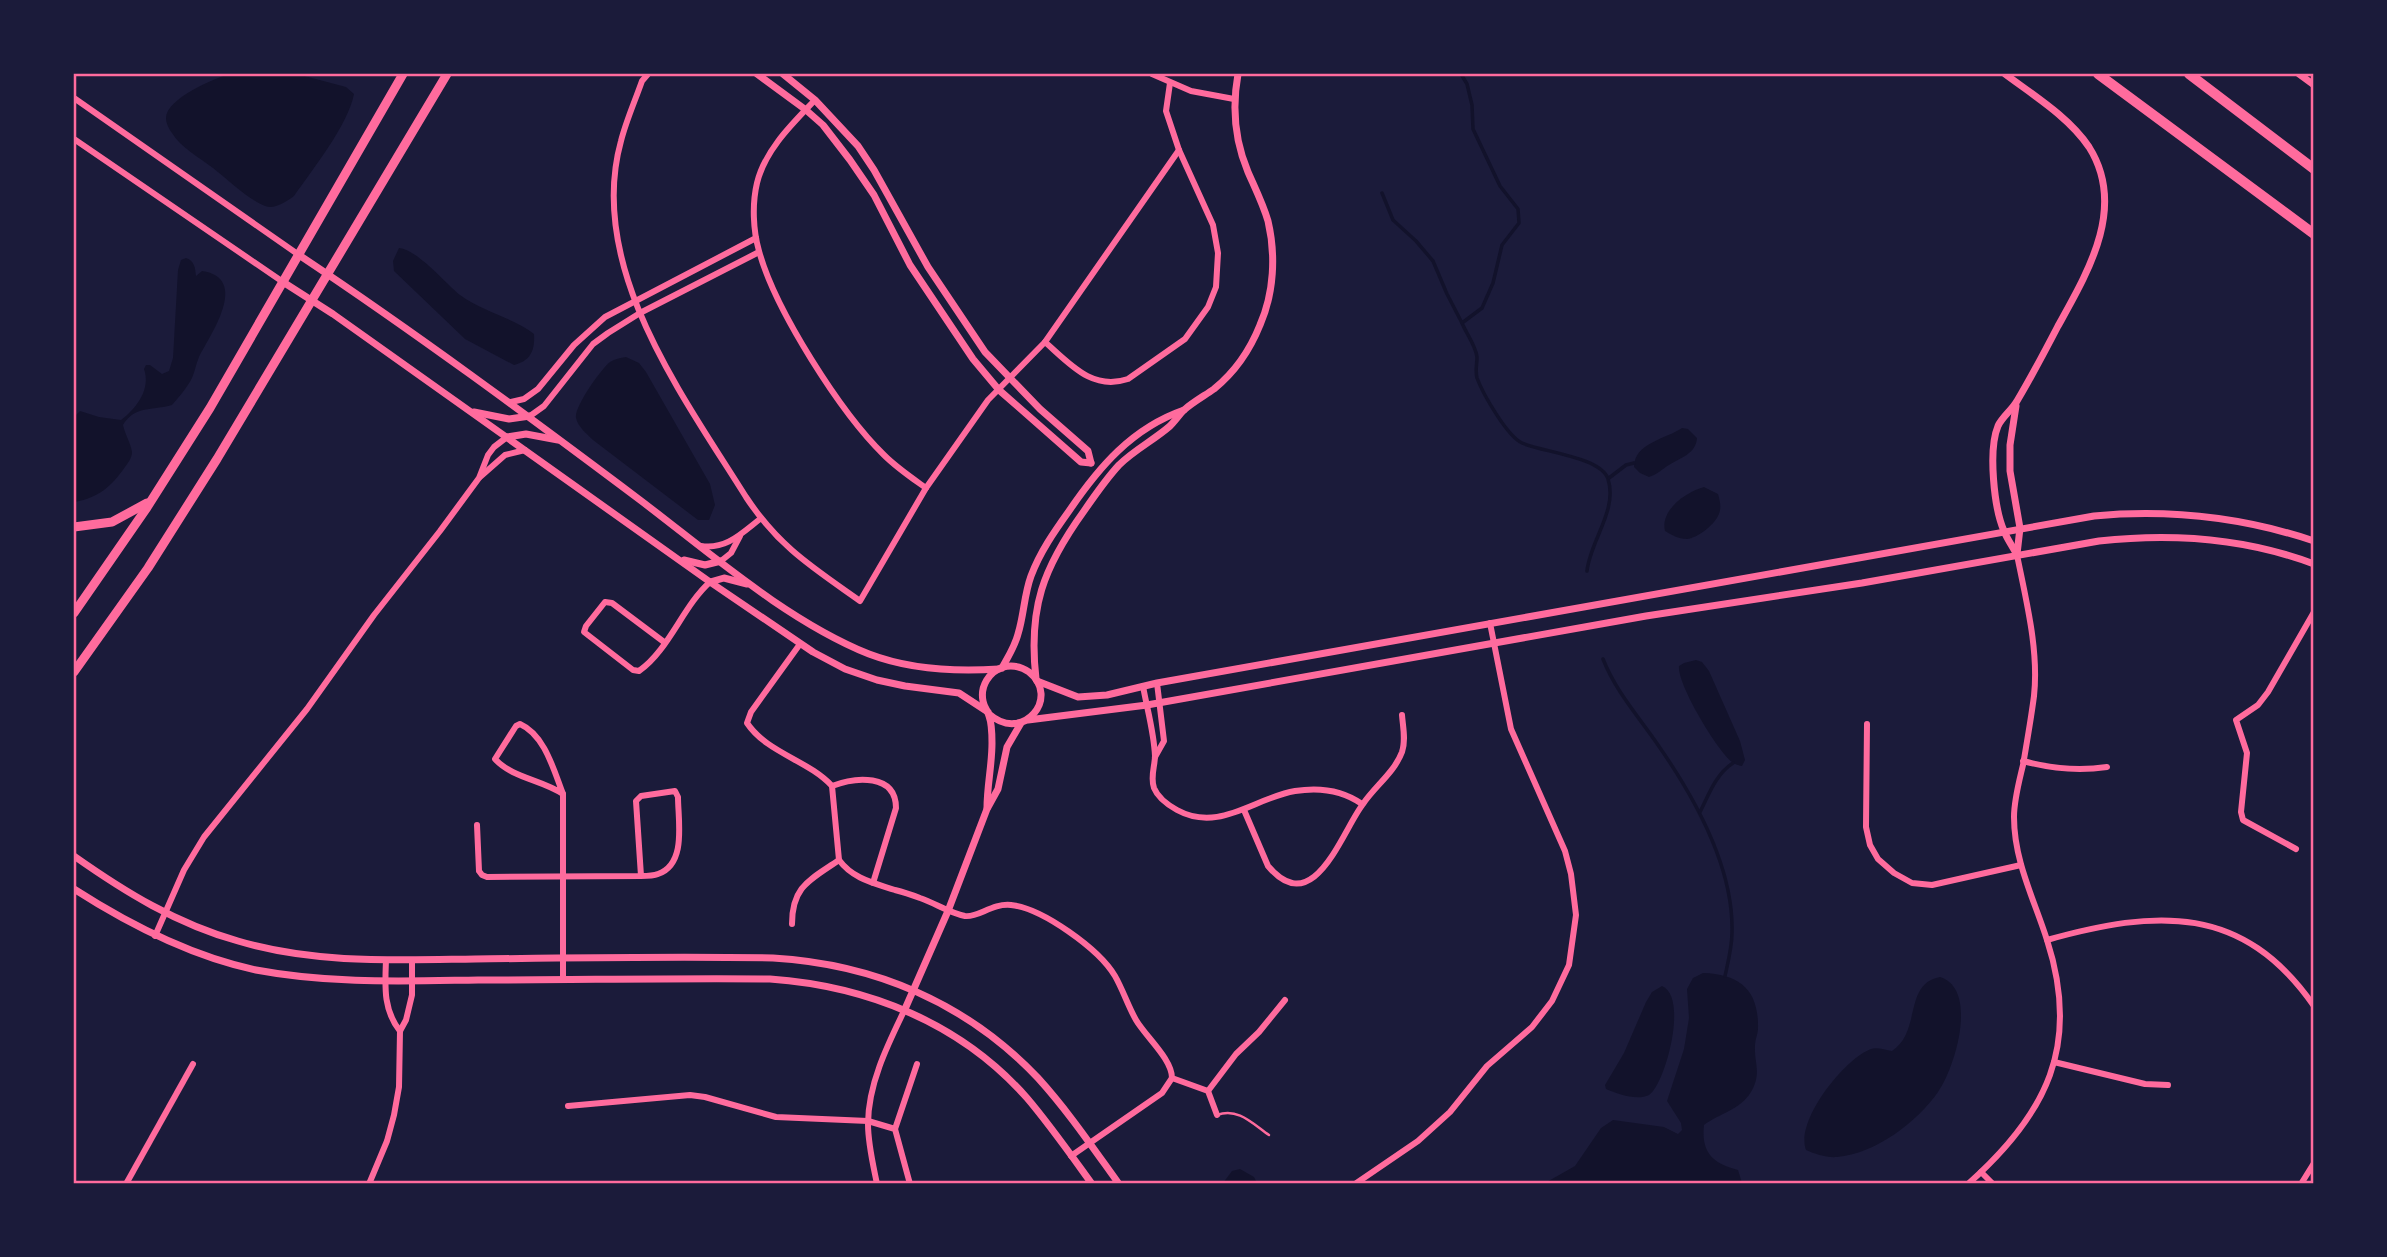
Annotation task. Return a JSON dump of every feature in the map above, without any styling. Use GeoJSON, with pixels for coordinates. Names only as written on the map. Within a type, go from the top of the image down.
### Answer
{"type":"FeatureCollection","features":[{"type":"Feature","properties":{"kind":"highway"},"geometry":{"type":"LineString","coordinates":[[2098,74],[2314,234]]}},
{"type":"Feature","properties":{"kind":"highway"},"geometry":{"type":"LineString","coordinates":[[2189,74],[2314,169]]}},
{"type":"Feature","properties":{"kind":"main road"},"geometry":{"type":"LineString","coordinates":[[74,613],[152,500],[210,408],[403,74]]}},
{"type":"Feature","properties":{"kind":"main road"},"geometry":{"type":"LineString","coordinates":[[74,672],[175,527],[447,74]]}},
{"type":"Feature","properties":{"kind":"main road"},"geometry":{"type":"LineString","coordinates":[[74,527],[112,522],[152,500]]}},
{"type":"Feature","properties":{"kind":"street"},"geometry":{"type":"LineString","coordinates":[[648,74],[642,81],[620,142],[614,193],[616,239],[640,313],[665,368],[760,519],[799,557],[860,601],[926,488],[988,400],[1045,342],[1179,150]]}},
{"type":"Feature","properties":{"kind":"street"},"geometry":{"type":"LineString","coordinates":[[757,74],[823,125],[866,183],[910,265],[973,359],[999,390],[1081,462],[1091,463]]}},
{"type":"Feature","properties":{"kind":"street"},"geometry":{"type":"LineString","coordinates":[[783,74],[815,100],[849,135],[869,162],[928,267],[985,352],[1009,379],[1088,451],[1091,463],[1108,478]]}},
{"type":"Feature","properties":{"kind":"street"},"geometry":{"type":"LineString","coordinates":[[1152,74],[1205,95],[1234,99]]}},
{"type":"Feature","properties":{"kind":"street"},"geometry":{"type":"LineString","coordinates":[[877,1184],[870,1151],[868,1121],[878,1068],[948,911],[987,809],[998,789],[1005,754],[1024,722],[1038,709],[1040,688],[1034,655],[1035,616],[1044,580],[1062,544],[1108,478],[1121,463],[1218,385],[1241,360],[1259,328],[1271,286],[1273,260],[1263,207],[1239,144],[1234,99],[1238,74]]}},
{"type":"Feature","properties":{"kind":"street"},"geometry":{"type":"LineString","coordinates":[[2005,74],[2061,117],[2088,146],[2103,182],[2105,200],[2101,236],[2091,262],[2016,403],[1998,426],[1993,470],[2003,531],[2017,555]]}},
{"type":"Feature","properties":{"kind":"street"},"geometry":{"type":"LineString","coordinates":[[2299,74],[2314,85]]}},
{"type":"Feature","properties":{"kind":"street"},"geometry":{"type":"LineString","coordinates":[[1045,342],[1086,377],[1103,383],[1118,383],[1128,379],[1185,339],[1209,307],[1216,287],[1217,253],[1213,225],[1179,150],[1167,111],[1170,83]]}},
{"type":"Feature","properties":{"kind":"street"},"geometry":{"type":"LineString","coordinates":[[74,98],[511,402],[754,586],[820,629],[873,656],[903,664],[971,671],[1021,668],[1037,680],[1078,697],[1107,695],[1157,683],[2094,516],[2161,513],[2225,519],[2314,541]]}},
{"type":"Feature","properties":{"kind":"street"},"geometry":{"type":"LineString","coordinates":[[815,100],[762,165],[754,198],[759,252],[765,271],[792,326],[842,403],[885,457],[926,488]]}},
{"type":"Feature","properties":{"kind":"street"},"geometry":{"type":"LineString","coordinates":[[74,139],[313,300],[800,644],[832,663],[871,678],[901,686],[949,690],[961,694],[1004,724],[1147,705],[1646,616],[1862,583],[2099,541],[2163,537],[2202,539],[2249,546],[2314,564]]}},
{"type":"Feature","properties":{"kind":"street"},"geometry":{"type":"LineString","coordinates":[[511,402],[526,398],[540,387],[574,345],[605,317],[756,238]]}},
{"type":"Feature","properties":{"kind":"street"},"geometry":{"type":"LineString","coordinates":[[470,411],[501,418],[530,416],[544,405],[593,344],[640,313],[759,252]]}},
{"type":"Feature","properties":{"kind":"street"},"geometry":{"type":"LineString","coordinates":[[1968,1184],[2011,1142],[2034,1111],[2045,1090],[2059,1036],[2060,1001],[2056,974],[2021,865],[2014,817],[2034,696],[2035,673],[2017,555],[2020,528],[2010,471],[2010,445],[2016,403]]}},
{"type":"Feature","properties":{"kind":"street"},"geometry":{"type":"LineString","coordinates":[[987,809],[992,750],[983,691],[988,678],[1001,668],[1018,636],[1029,582],[1040,556],[1055,531],[1109,458],[1163,417],[1184,410]]}},
{"type":"Feature","properties":{"kind":"street"},"geometry":{"type":"LineString","coordinates":[[479,478],[488,455],[507,437],[526,434],[562,441]]}},
{"type":"Feature","properties":{"kind":"street"},"geometry":{"type":"LineString","coordinates":[[155,936],[184,870],[204,837],[307,709],[374,615],[479,478],[505,455],[525,450]]}},
{"type":"Feature","properties":{"kind":"street"},"geometry":{"type":"LineString","coordinates":[[701,546],[720,546],[741,535],[760,519]]}},
{"type":"Feature","properties":{"kind":"street"},"geometry":{"type":"LineString","coordinates":[[677,558],[705,565],[721,561],[730,555],[741,535]]}},
{"type":"Feature","properties":{"kind":"street"},"geometry":{"type":"LineString","coordinates":[[664,642],[612,603],[605,602],[586,625],[584,632],[633,670],[639,671],[645,667],[710,582],[727,578],[754,586]]}},
{"type":"Feature","properties":{"kind":"street"},"geometry":{"type":"LineString","coordinates":[[2296,849],[2243,820],[2241,812],[2247,753],[2236,720],[2258,705],[2268,692],[2314,612]]}},
{"type":"Feature","properties":{"kind":"street"},"geometry":{"type":"LineString","coordinates":[[1355,1184],[1418,1141],[1450,1112],[1487,1066],[1532,1027],[1552,1001],[1569,965],[1576,915],[1572,874],[1511,729],[1490,623]]}},
{"type":"Feature","properties":{"kind":"street"},"geometry":{"type":"LineString","coordinates":[[800,644],[751,712],[747,723],[773,747],[809,766],[832,786],[839,860],[846,869],[873,883],[921,898],[948,911],[972,916],[1000,904],[1016,905],[1070,933],[1105,963],[1136,1019],[1172,1069],[1172,1078],[1162,1093],[1071,1156]]}},
{"type":"Feature","properties":{"kind":"street"},"geometry":{"type":"LineString","coordinates":[[1155,757],[1164,741],[1157,683]]}},
{"type":"Feature","properties":{"kind":"street"},"geometry":{"type":"LineString","coordinates":[[1143,686],[1155,757],[1154,787],[1162,800],[1174,809],[1187,816],[1217,818],[1279,795],[1311,789],[1348,794],[1362,804]]}},
{"type":"Feature","properties":{"kind":"street"},"geometry":{"type":"LineString","coordinates":[[1244,810],[1268,866],[1283,879],[1304,882],[1314,878],[1329,863],[1362,804],[1395,766],[1405,740],[1402,715]]}},
{"type":"Feature","properties":{"kind":"street"},"geometry":{"type":"LineString","coordinates":[[1867,724],[1867,827],[1870,845],[1878,859],[1912,883],[1932,886],[2021,865]]}},
{"type":"Feature","properties":{"kind":"street"},"geometry":{"type":"LineString","coordinates":[[563,794],[552,786],[531,780],[496,762],[496,754],[516,726],[524,725],[546,752],[563,794],[563,980]]}},
{"type":"Feature","properties":{"kind":"street"},"geometry":{"type":"LineString","coordinates":[[2024,761],[2081,771],[2107,767]]}},
{"type":"Feature","properties":{"kind":"street"},"geometry":{"type":"LineString","coordinates":[[832,786],[844,781],[873,780],[885,784],[896,800],[896,808],[873,883]]}},
{"type":"Feature","properties":{"kind":"street"},"geometry":{"type":"LineString","coordinates":[[478,825],[479,871],[486,877],[562,877],[641,876],[657,875],[667,869],[676,857],[679,846],[678,797],[674,791],[641,796],[636,801],[641,876]]}},
{"type":"Feature","properties":{"kind":"street"},"geometry":{"type":"LineString","coordinates":[[74,856],[122,889],[165,912],[237,941],[284,952],[346,959],[386,960],[746,957],[797,959],[847,967],[913,990],[964,1017],[1006,1047],[1039,1080],[1119,1184]]}},
{"type":"Feature","properties":{"kind":"street"},"geometry":{"type":"LineString","coordinates":[[792,924],[792,907],[801,888],[839,860]]}},
{"type":"Feature","properties":{"kind":"street"},"geometry":{"type":"LineString","coordinates":[[74,888],[112,913],[178,946],[256,970],[320,979],[386,982],[759,979],[794,981],[843,989],[905,1009],[954,1037],[992,1065],[1026,1098],[1093,1184]]}},
{"type":"Feature","properties":{"kind":"street"},"geometry":{"type":"LineString","coordinates":[[2047,940],[2122,922],[2164,920],[2196,923],[2256,945],[2278,962],[2314,1006]]}},
{"type":"Feature","properties":{"kind":"street"},"geometry":{"type":"LineString","coordinates":[[386,960],[388,1010],[400,1031]]}},
{"type":"Feature","properties":{"kind":"street"},"geometry":{"type":"LineString","coordinates":[[369,1184],[380,1161],[394,1115],[399,1087],[400,1031],[409,1010],[412,960]]}},
{"type":"Feature","properties":{"kind":"street"},"geometry":{"type":"LineString","coordinates":[[1208,1091],[1236,1054],[1259,1032],[1285,1000]]}},
{"type":"Feature","properties":{"kind":"street"},"geometry":{"type":"LineString","coordinates":[[2054,1062],[2145,1084],[2168,1085]]}},
{"type":"Feature","properties":{"kind":"street"},"geometry":{"type":"LineString","coordinates":[[126,1184],[193,1064]]}},
{"type":"Feature","properties":{"kind":"street"},"geometry":{"type":"LineString","coordinates":[[909,1184],[895,1129],[917,1064]]}},
{"type":"Feature","properties":{"kind":"street"},"geometry":{"type":"LineString","coordinates":[[1172,1078],[1208,1091],[1217,1115]]}},
{"type":"Feature","properties":{"kind":"street"},"geometry":{"type":"LineString","coordinates":[[568,1106],[690,1095],[776,1117],[868,1121],[895,1129]]}},
{"type":"Feature","properties":{"kind":"street"},"geometry":{"type":"LineString","coordinates":[[2301,1184],[2314,1163]]}},
{"type":"Feature","properties":{"kind":"street"},"geometry":{"type":"LineString","coordinates":[[1981,1172],[1993,1184]]}},
{"type":"Feature","properties":{"kind":"lane"},"geometry":{"type":"LineString","coordinates":[[1217,1115],[1236,1112],[1269,1135]]}},
{"type":"Feature","properties":{"kind":"shaded area"},"geometry":{"type":"Polygon","coordinates":[[[230,74],[297,74],[346,87],[354,94],[345,119],[320,160],[294,196],[277,206],[265,206],[245,194],[185,148],[167,124],[168,111],[182,97],[230,74]]]}},
{"type":"Feature","properties":{"kind":"shaded area"},"geometry":{"type":"Polygon","coordinates":[[[399,248],[423,261],[469,301],[534,334],[533,350],[528,358],[514,365],[465,339],[394,271],[393,261],[399,248]]]}},
{"type":"Feature","properties":{"kind":"shaded area"},"geometry":{"type":"Polygon","coordinates":[[[186,258],[193,263],[196,276],[202,271],[216,276],[223,284],[225,295],[218,322],[199,357],[190,382],[172,405],[139,411],[123,425],[132,452],[120,474],[98,494],[75,502],[76,415],[80,411],[121,420],[141,398],[146,384],[146,365],[162,374],[169,371],[173,358],[178,270],[181,260],[186,258]]]}},
{"type":"Feature","properties":{"kind":"shaded area"},"geometry":{"type":"Polygon","coordinates":[[[626,357],[639,363],[646,372],[710,484],[715,505],[709,520],[698,520],[593,440],[577,421],[579,406],[601,372],[610,362],[626,357]]]}},
{"type":"Feature","properties":{"kind":"shaded area"},"geometry":{"type":"Polygon","coordinates":[[[1682,428],[1688,429],[1697,438],[1694,448],[1687,455],[1649,477],[1634,467],[1635,459],[1645,447],[1682,428]]]}},
{"type":"Feature","properties":{"kind":"shaded area"},"geometry":{"type":"Polygon","coordinates":[[[1704,487],[1718,494],[1720,508],[1716,520],[1700,534],[1687,539],[1678,538],[1665,531],[1666,516],[1670,509],[1682,498],[1704,487]]]}},
{"type":"Feature","properties":{"kind":"shaded area"},"geometry":{"type":"Polygon","coordinates":[[[1696,660],[1702,662],[1709,671],[1740,741],[1745,760],[1742,766],[1725,755],[1699,716],[1684,687],[1679,666],[1696,660]]]}},
{"type":"Feature","properties":{"kind":"shaded area"},"geometry":{"type":"Polygon","coordinates":[[[1703,973],[1737,981],[1745,987],[1755,1004],[1758,1031],[1755,1045],[1757,1074],[1754,1085],[1751,1092],[1736,1107],[1704,1125],[1705,1143],[1710,1155],[1722,1164],[1738,1170],[1742,1183],[1545,1183],[1575,1166],[1601,1128],[1613,1120],[1664,1127],[1678,1134],[1682,1130],[1681,1123],[1667,1101],[1684,1049],[1689,1018],[1687,989],[1693,978],[1703,973]]]}},
{"type":"Feature","properties":{"kind":"shaded area"},"geometry":{"type":"Polygon","coordinates":[[[1940,977],[1952,984],[1959,997],[1961,1012],[1960,1030],[1951,1066],[1938,1092],[1907,1125],[1866,1150],[1833,1157],[1806,1150],[1808,1123],[1824,1092],[1860,1055],[1873,1048],[1892,1051],[1907,1032],[1921,989],[1929,981],[1940,977]]]}},
{"type":"Feature","properties":{"kind":"shaded area"},"geometry":{"type":"Polygon","coordinates":[[[1662,986],[1670,993],[1674,1006],[1674,1023],[1667,1059],[1655,1088],[1644,1097],[1622,1095],[1606,1089],[1605,1085],[1624,1053],[1646,1002],[1652,992],[1662,986]]]}},
{"type":"Feature","properties":{"kind":"shaded area"},"geometry":{"type":"Polygon","coordinates":[[[1240,1169],[1254,1177],[1257,1183],[1223,1183],[1232,1171],[1240,1169]]]}},
{"type":"Feature","properties":{"kind":"waterway"},"geometry":{"type":"LineString","coordinates":[[1461,74],[1467,84],[1472,105],[1473,129],[1500,186],[1518,209],[1519,223],[1502,245],[1493,283],[1482,308],[1462,323],[1476,353],[1476,375],[1480,385],[1509,432],[1522,443],[1594,465],[1608,479],[1610,491],[1607,514],[1587,571]]}},
{"type":"Feature","properties":{"kind":"waterway"},"geometry":{"type":"LineString","coordinates":[[1382,193],[1393,220],[1433,261],[1462,323]]}},
{"type":"Feature","properties":{"kind":"waterway"},"geometry":{"type":"LineString","coordinates":[[1609,478],[1626,465],[1634,463]]}},
{"type":"Feature","properties":{"kind":"waterway"},"geometry":{"type":"LineString","coordinates":[[1603,659],[1621,693],[1685,787],[1710,834],[1719,858],[1731,908],[1732,938],[1725,976]]}},
{"type":"Feature","properties":{"kind":"waterway"},"geometry":{"type":"LineString","coordinates":[[1700,812],[1717,779],[1733,763]]}}]}
